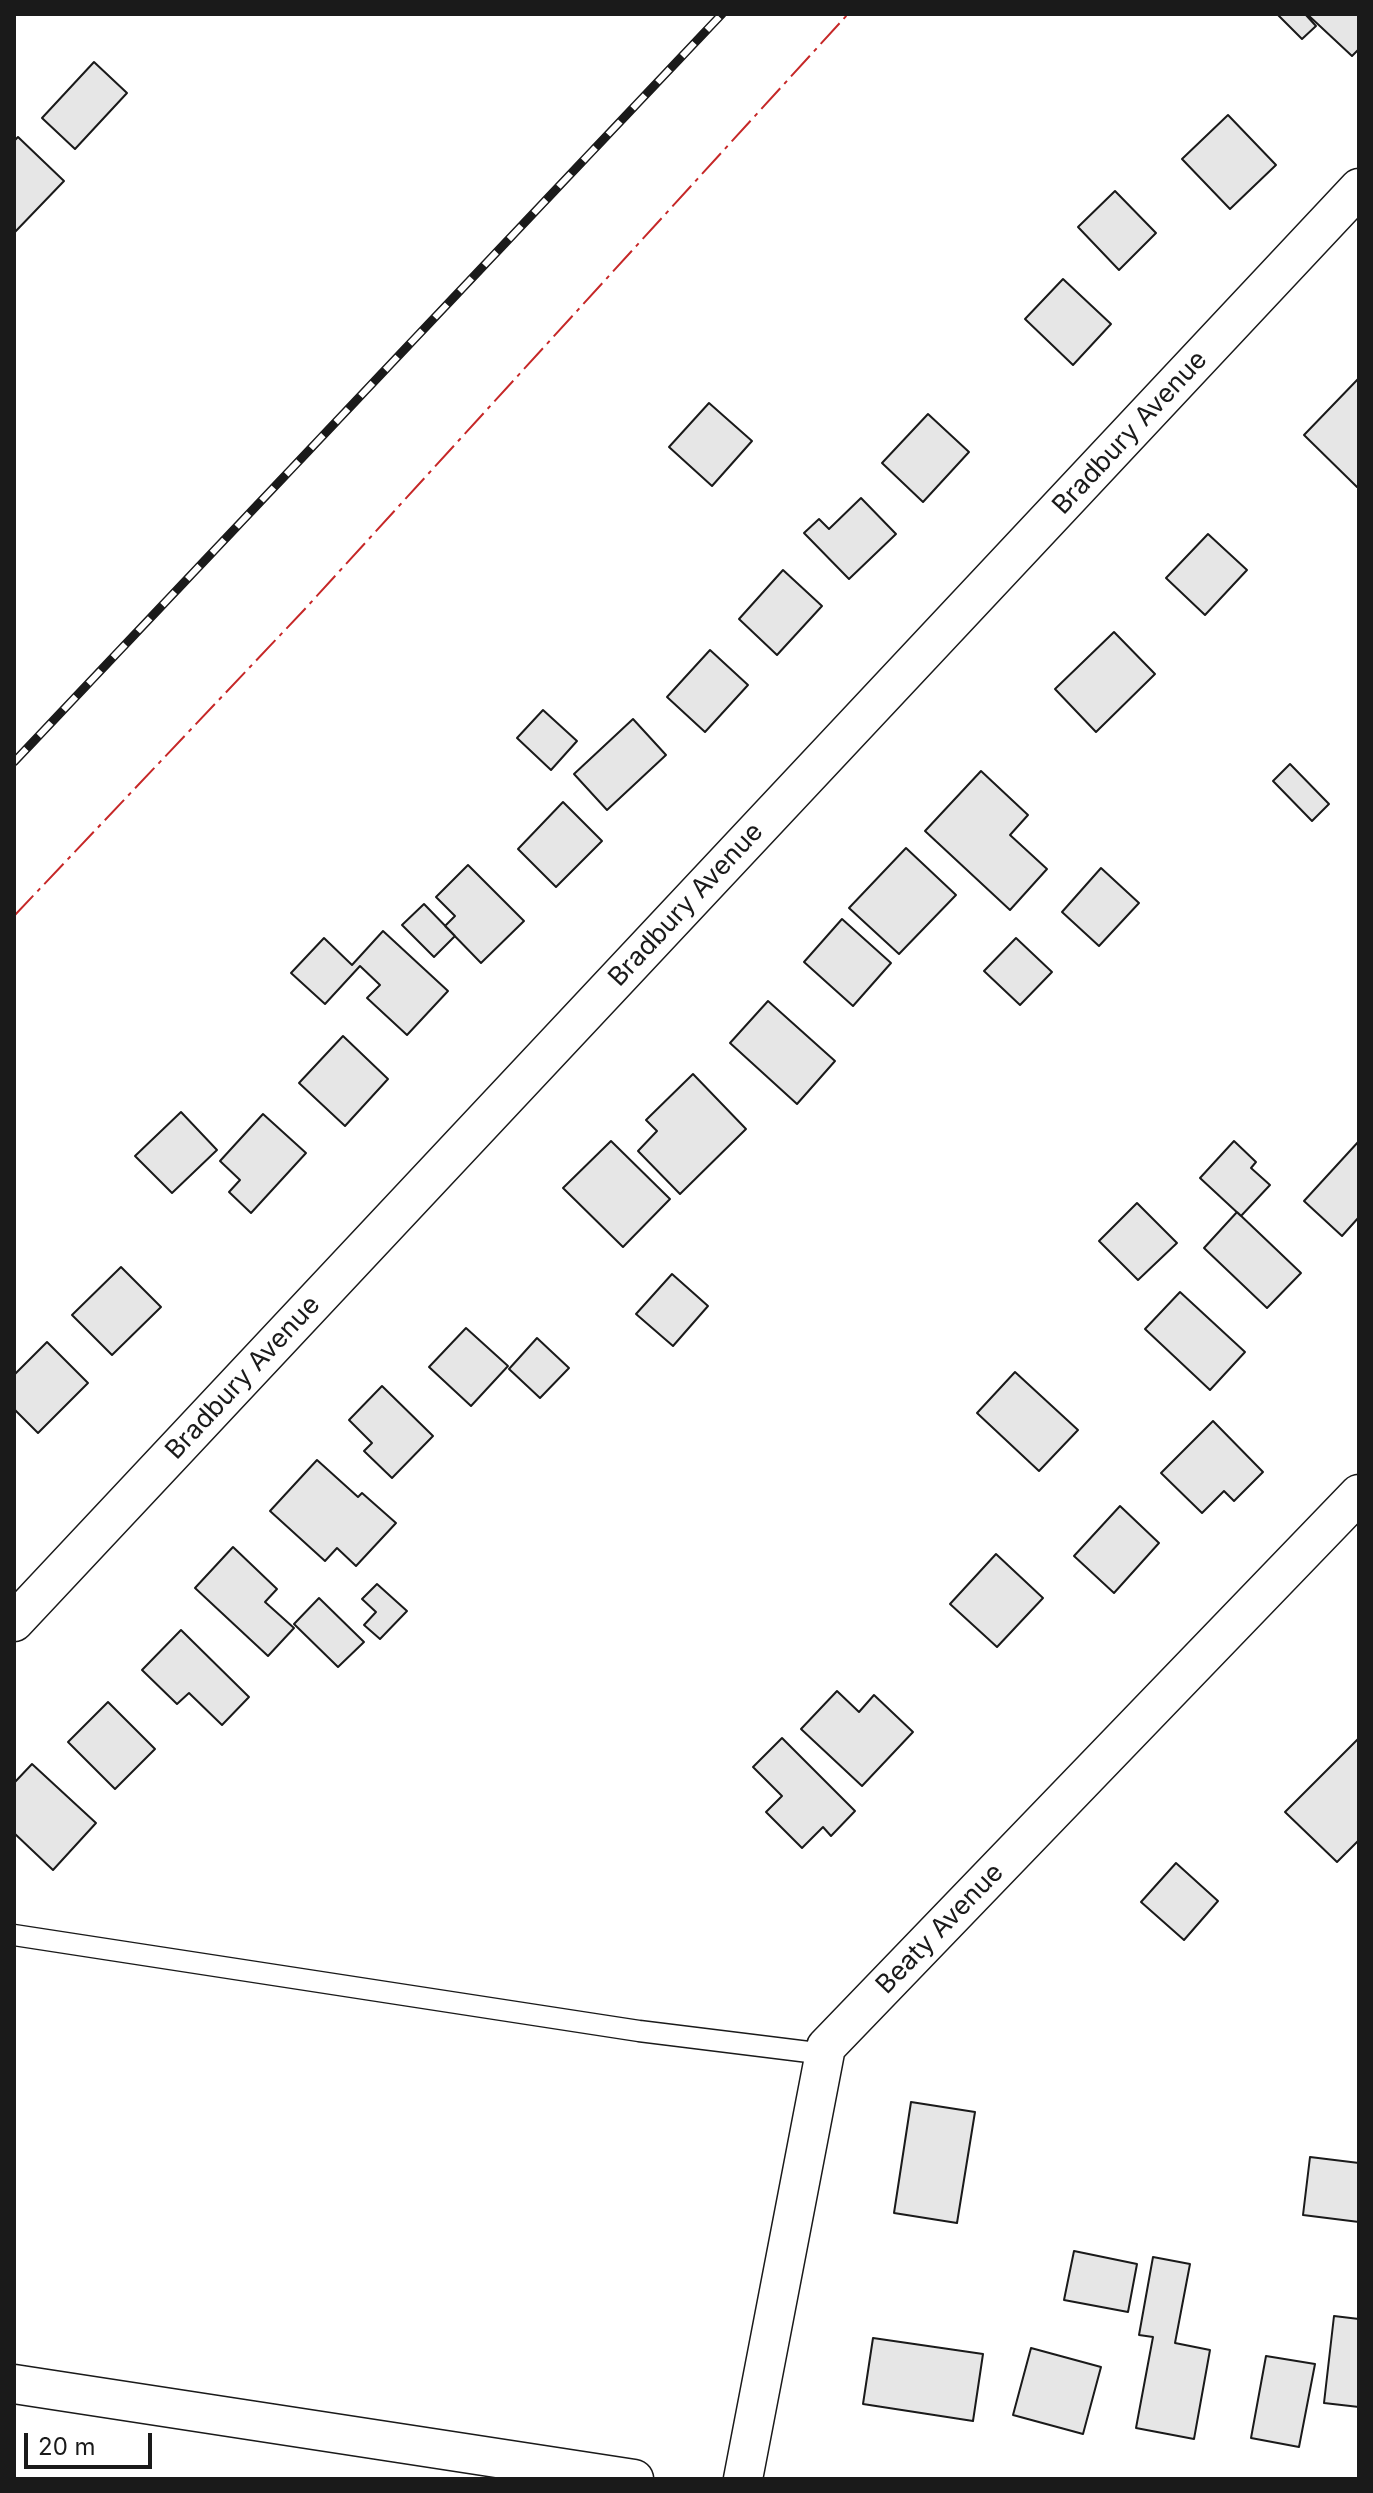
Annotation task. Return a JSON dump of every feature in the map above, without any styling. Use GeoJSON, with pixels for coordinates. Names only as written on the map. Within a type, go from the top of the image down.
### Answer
{"type":"FeatureCollection","features":[{"type":"Feature","properties":{"kind":"street","name":"Bradbury Avenue"},"geometry":{"type":"LineString","coordinates":[[14,1622],[1358,190]]}},
{"type":"Feature","properties":{"kind":"street","name":"Beaty Avenue"},"geometry":{"type":"LineString","coordinates":[[743,2479],[826,2047],[1359,1494]]}},
{"type":"Feature","properties":{"kind":"street"},"geometry":{"type":"LineString","coordinates":[[14,2384],[634,2479]]}},
{"type":"Feature","properties":{"kind":"lane"},"geometry":{"type":"LineString","coordinates":[[14,1935],[639,2031],[825,2054]]}},
{"type":"Feature","properties":{"kind":"building"},"geometry":{"type":"Polygon","coordinates":[[[1277,14],[1305,14],[1316,26],[1302,39],[1277,14]]]}},
{"type":"Feature","properties":{"kind":"building"},"geometry":{"type":"Polygon","coordinates":[[[1307,14],[1359,14],[1359,49],[1352,56],[1307,14]]]}},
{"type":"Feature","properties":{"kind":"building"},"geometry":{"type":"Polygon","coordinates":[[[94,62],[127,93],[75,149],[42,118],[94,62]]]}},
{"type":"Feature","properties":{"kind":"building"},"geometry":{"type":"Polygon","coordinates":[[[1228,115],[1276,165],[1230,209],[1182,159],[1228,115]]]}},
{"type":"Feature","properties":{"kind":"building"},"geometry":{"type":"Polygon","coordinates":[[[18,137],[64,181],[14,233],[14,141],[18,137]]]}},
{"type":"Feature","properties":{"kind":"building"},"geometry":{"type":"Polygon","coordinates":[[[1115,191],[1156,233],[1119,270],[1078,227],[1115,191]]]}},
{"type":"Feature","properties":{"kind":"building"},"geometry":{"type":"Polygon","coordinates":[[[1063,279],[1111,324],[1073,365],[1025,319],[1063,279]]]}},
{"type":"Feature","properties":{"kind":"building"},"geometry":{"type":"Polygon","coordinates":[[[1359,378],[1359,485],[1357,487],[1304,435],[1359,378]]]}},
{"type":"Feature","properties":{"kind":"building"},"geometry":{"type":"Polygon","coordinates":[[[709,403],[752,441],[712,486],[669,447],[709,403]]]}},
{"type":"Feature","properties":{"kind":"building"},"geometry":{"type":"Polygon","coordinates":[[[928,414],[969,452],[923,502],[882,463],[928,414]]]}},
{"type":"Feature","properties":{"kind":"building"},"geometry":{"type":"Polygon","coordinates":[[[861,498],[896,534],[849,579],[804,533],[819,519],[829,529],[861,498]]]}},
{"type":"Feature","properties":{"kind":"building"},"geometry":{"type":"Polygon","coordinates":[[[1208,534],[1247,570],[1205,615],[1166,578],[1208,534]]]}},
{"type":"Feature","properties":{"kind":"building"},"geometry":{"type":"Polygon","coordinates":[[[783,570],[822,606],[777,655],[739,619],[783,570]]]}},
{"type":"Feature","properties":{"kind":"building"},"geometry":{"type":"Polygon","coordinates":[[[1114,632],[1155,674],[1096,732],[1055,689],[1114,632]]]}},
{"type":"Feature","properties":{"kind":"building"},"geometry":{"type":"Polygon","coordinates":[[[710,650],[748,685],[705,732],[667,697],[710,650]]]}},
{"type":"Feature","properties":{"kind":"building"},"geometry":{"type":"Polygon","coordinates":[[[543,710],[577,741],[551,770],[517,738],[543,710]]]}},
{"type":"Feature","properties":{"kind":"building"},"geometry":{"type":"Polygon","coordinates":[[[633,719],[666,755],[607,810],[574,774],[633,719]]]}},
{"type":"Feature","properties":{"kind":"building"},"geometry":{"type":"Polygon","coordinates":[[[1290,764],[1329,804],[1312,821],[1273,781],[1290,764]]]}},
{"type":"Feature","properties":{"kind":"building"},"geometry":{"type":"Polygon","coordinates":[[[981,771],[1028,815],[1010,835],[1047,869],[1010,910],[925,831],[981,771]]]}},
{"type":"Feature","properties":{"kind":"building"},"geometry":{"type":"Polygon","coordinates":[[[563,802],[602,841],[556,887],[518,849],[563,802]]]}},
{"type":"Feature","properties":{"kind":"building"},"geometry":{"type":"Polygon","coordinates":[[[906,848],[956,895],[899,954],[849,908],[906,848]]]}},
{"type":"Feature","properties":{"kind":"building"},"geometry":{"type":"Polygon","coordinates":[[[468,865],[524,921],[481,963],[445,926],[455,916],[436,897],[468,865]]]}},
{"type":"Feature","properties":{"kind":"building"},"geometry":{"type":"Polygon","coordinates":[[[1101,868],[1139,903],[1099,946],[1062,912],[1101,868]]]}},
{"type":"Feature","properties":{"kind":"building"},"geometry":{"type":"Polygon","coordinates":[[[424,904],[455,936],[434,957],[402,925],[424,904]]]}},
{"type":"Feature","properties":{"kind":"building"},"geometry":{"type":"Polygon","coordinates":[[[842,919],[891,963],[853,1006],[804,962],[842,919]]]}},
{"type":"Feature","properties":{"kind":"building"},"geometry":{"type":"Polygon","coordinates":[[[383,931],[448,991],[407,1035],[367,998],[380,985],[360,966],[325,1004],[291,973],[324,938],[352,965],[383,931]]]}},
{"type":"Feature","properties":{"kind":"building"},"geometry":{"type":"Polygon","coordinates":[[[1016,938],[1052,972],[1020,1005],[984,971],[1016,938]]]}},
{"type":"Feature","properties":{"kind":"building"},"geometry":{"type":"Polygon","coordinates":[[[768,1001],[835,1061],[797,1104],[730,1043],[768,1001]]]}},
{"type":"Feature","properties":{"kind":"building"},"geometry":{"type":"Polygon","coordinates":[[[343,1036],[388,1079],[345,1126],[299,1083],[343,1036]]]}},
{"type":"Feature","properties":{"kind":"building"},"geometry":{"type":"Polygon","coordinates":[[[693,1074],[746,1129],[680,1194],[638,1151],[657,1131],[646,1120],[693,1074]]]}},
{"type":"Feature","properties":{"kind":"building"},"geometry":{"type":"Polygon","coordinates":[[[181,1112],[217,1150],[172,1193],[135,1156],[181,1112]]]}},
{"type":"Feature","properties":{"kind":"building"},"geometry":{"type":"Polygon","coordinates":[[[263,1114],[306,1153],[251,1213],[229,1192],[240,1180],[220,1161],[263,1114]]]}},
{"type":"Feature","properties":{"kind":"building"},"geometry":{"type":"Polygon","coordinates":[[[611,1141],[670,1199],[623,1247],[563,1188],[611,1141]]]}},
{"type":"Feature","properties":{"kind":"building"},"geometry":{"type":"Polygon","coordinates":[[[1234,1141],[1256,1162],[1251,1168],[1270,1185],[1241,1216],[1200,1178],[1234,1141]]]}},
{"type":"Feature","properties":{"kind":"building"},"geometry":{"type":"Polygon","coordinates":[[[1359,1141],[1359,1217],[1342,1236],[1304,1201],[1359,1141]]]}},
{"type":"Feature","properties":{"kind":"building"},"geometry":{"type":"Polygon","coordinates":[[[1137,1203],[1177,1243],[1138,1280],[1099,1241],[1137,1203]]]}},
{"type":"Feature","properties":{"kind":"building"},"geometry":{"type":"Polygon","coordinates":[[[1237,1212],[1301,1273],[1267,1308],[1204,1248],[1237,1212]]]}},
{"type":"Feature","properties":{"kind":"building"},"geometry":{"type":"Polygon","coordinates":[[[121,1267],[161,1307],[112,1355],[72,1315],[121,1267]]]}},
{"type":"Feature","properties":{"kind":"building"},"geometry":{"type":"Polygon","coordinates":[[[672,1274],[708,1306],[673,1346],[636,1314],[672,1274]]]}},
{"type":"Feature","properties":{"kind":"building"},"geometry":{"type":"Polygon","coordinates":[[[1180,1292],[1245,1352],[1210,1390],[1145,1329],[1180,1292]]]}},
{"type":"Feature","properties":{"kind":"building"},"geometry":{"type":"Polygon","coordinates":[[[466,1328],[508,1366],[471,1406],[429,1367],[466,1328]]]}},
{"type":"Feature","properties":{"kind":"building"},"geometry":{"type":"Polygon","coordinates":[[[537,1338],[569,1368],[540,1398],[509,1369],[537,1338]]]}},
{"type":"Feature","properties":{"kind":"building"},"geometry":{"type":"Polygon","coordinates":[[[47,1342],[88,1383],[38,1433],[14,1409],[14,1375],[47,1342]]]}},
{"type":"Feature","properties":{"kind":"building"},"geometry":{"type":"Polygon","coordinates":[[[1015,1372],[1078,1430],[1039,1471],[977,1413],[1015,1372]]]}},
{"type":"Feature","properties":{"kind":"building"},"geometry":{"type":"Polygon","coordinates":[[[382,1386],[433,1436],[392,1478],[364,1451],[372,1443],[349,1420],[382,1386]]]}},
{"type":"Feature","properties":{"kind":"building"},"geometry":{"type":"Polygon","coordinates":[[[1213,1421],[1263,1472],[1234,1501],[1224,1491],[1202,1513],[1161,1473],[1213,1421]]]}},
{"type":"Feature","properties":{"kind":"building"},"geometry":{"type":"Polygon","coordinates":[[[317,1460],[358,1497],[362,1493],[396,1523],[356,1566],[337,1548],[325,1561],[270,1511],[317,1460]]]}},
{"type":"Feature","properties":{"kind":"building"},"geometry":{"type":"Polygon","coordinates":[[[1120,1506],[1159,1543],[1114,1593],[1074,1556],[1120,1506]]]}},
{"type":"Feature","properties":{"kind":"building"},"geometry":{"type":"Polygon","coordinates":[[[233,1547],[277,1589],[265,1602],[294,1628],[268,1656],[195,1588],[233,1547]]]}},
{"type":"Feature","properties":{"kind":"building"},"geometry":{"type":"Polygon","coordinates":[[[996,1554],[1043,1598],[997,1647],[950,1604],[996,1554]]]}},
{"type":"Feature","properties":{"kind":"building"},"geometry":{"type":"Polygon","coordinates":[[[377,1584],[407,1611],[380,1639],[364,1625],[376,1612],[362,1599],[377,1584]]]}},
{"type":"Feature","properties":{"kind":"building"},"geometry":{"type":"Polygon","coordinates":[[[319,1598],[364,1642],[338,1667],[294,1624],[319,1598]]]}},
{"type":"Feature","properties":{"kind":"building"},"geometry":{"type":"Polygon","coordinates":[[[181,1630],[249,1697],[222,1725],[189,1693],[177,1704],[142,1670],[181,1630]]]}},
{"type":"Feature","properties":{"kind":"building"},"geometry":{"type":"Polygon","coordinates":[[[837,1691],[859,1712],[874,1695],[913,1732],[862,1786],[801,1729],[837,1691]]]}},
{"type":"Feature","properties":{"kind":"building"},"geometry":{"type":"Polygon","coordinates":[[[108,1702],[155,1749],[115,1789],[68,1742],[108,1702]]]}},
{"type":"Feature","properties":{"kind":"building"},"geometry":{"type":"Polygon","coordinates":[[[782,1738],[855,1811],[831,1836],[823,1827],[802,1848],[766,1812],[782,1796],[753,1767],[782,1738]]]}},
{"type":"Feature","properties":{"kind":"building"},"geometry":{"type":"Polygon","coordinates":[[[1359,1738],[1359,1840],[1337,1862],[1285,1812],[1359,1738]]]}},
{"type":"Feature","properties":{"kind":"building"},"geometry":{"type":"Polygon","coordinates":[[[32,1764],[96,1823],[53,1870],[14,1833],[14,1783],[32,1764]]]}},
{"type":"Feature","properties":{"kind":"building"},"geometry":{"type":"Polygon","coordinates":[[[1176,1863],[1218,1901],[1184,1940],[1141,1902],[1176,1863]]]}},
{"type":"Feature","properties":{"kind":"building"},"geometry":{"type":"Polygon","coordinates":[[[911,2102],[975,2112],[957,2223],[894,2213],[911,2102]]]}},
{"type":"Feature","properties":{"kind":"building"},"geometry":{"type":"Polygon","coordinates":[[[1310,2157],[1359,2163],[1359,2222],[1303,2215],[1310,2157]]]}},
{"type":"Feature","properties":{"kind":"building"},"geometry":{"type":"Polygon","coordinates":[[[1074,2251],[1137,2264],[1128,2312],[1064,2300],[1074,2251]]]}},
{"type":"Feature","properties":{"kind":"building"},"geometry":{"type":"Polygon","coordinates":[[[1153,2257],[1190,2264],[1175,2343],[1210,2350],[1194,2439],[1136,2428],[1153,2337],[1139,2335],[1153,2257]]]}},
{"type":"Feature","properties":{"kind":"building"},"geometry":{"type":"Polygon","coordinates":[[[1334,2316],[1359,2319],[1359,2407],[1324,2403],[1334,2316]]]}},
{"type":"Feature","properties":{"kind":"building"},"geometry":{"type":"Polygon","coordinates":[[[873,2338],[983,2354],[973,2421],[863,2404],[873,2338]]]}},
{"type":"Feature","properties":{"kind":"building"},"geometry":{"type":"Polygon","coordinates":[[[1031,2348],[1101,2367],[1083,2434],[1013,2415],[1031,2348]]]}},
{"type":"Feature","properties":{"kind":"building"},"geometry":{"type":"Polygon","coordinates":[[[1266,2356],[1315,2364],[1299,2447],[1251,2438],[1266,2356]]]}},
{"type":"Feature","properties":{"kind":"railway"},"geometry":{"type":"LineString","coordinates":[[14,762],[722,14]]}},
{"type":"Feature","properties":{"kind":"power"},"geometry":{"type":"LineString","coordinates":[[14,916],[304,610],[848,14]]}}]}
